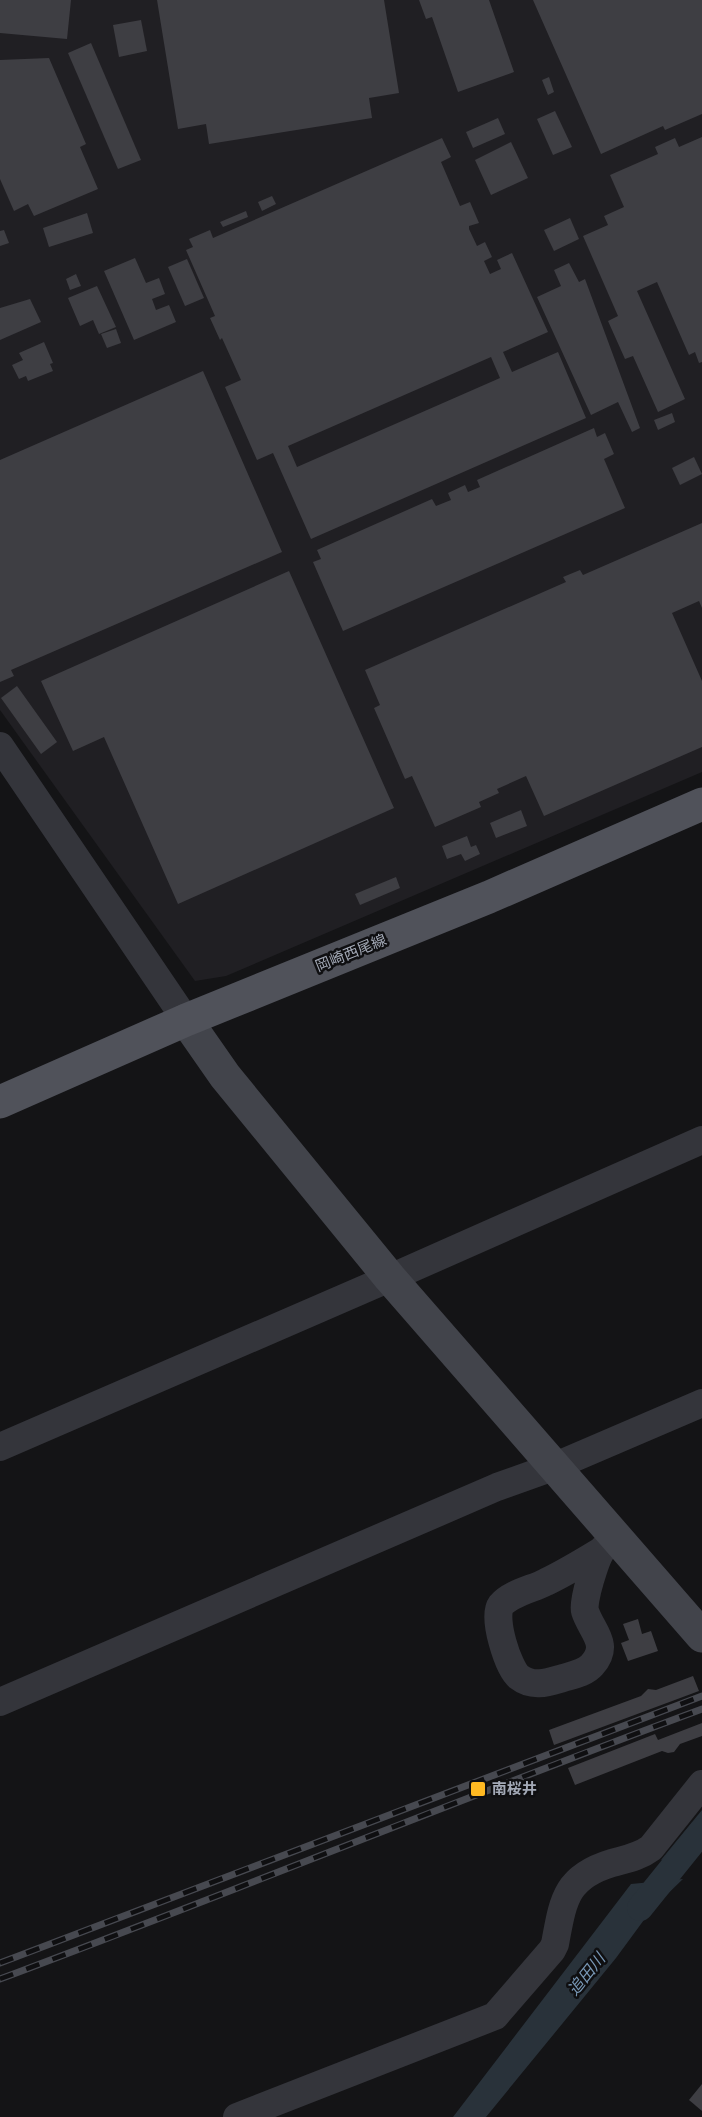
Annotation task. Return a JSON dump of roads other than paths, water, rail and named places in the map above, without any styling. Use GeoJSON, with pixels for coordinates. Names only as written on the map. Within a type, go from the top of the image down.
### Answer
{"type":"FeatureCollection","features":[{"type":"Feature","properties":{"kind":"main road","name":"岡崎西尾線"},"geometry":{"type":"LineString","coordinates":[[0,1102],[186,1020],[489,897],[702,804]]}},
{"type":"Feature","properties":{"kind":"street"},"geometry":{"type":"LineString","coordinates":[[0,746],[225,1076],[390,1278],[553,1467],[609,1545],[702,1636]]}},
{"type":"Feature","properties":{"kind":"street"},"geometry":{"type":"LineString","coordinates":[[0,1447],[702,1140]]}},
{"type":"Feature","properties":{"kind":"street"},"geometry":{"type":"LineString","coordinates":[[0,1702],[497,1488],[553,1467],[702,1403]]}},
{"type":"Feature","properties":{"kind":"street"},"geometry":{"type":"LineString","coordinates":[[609,1545],[585,1597],[585,1610],[601,1641],[592,1665],[579,1674],[544,1683],[531,1683],[519,1677],[512,1666],[497,1623],[497,1614],[501,1605],[512,1597],[554,1579],[609,1545]]}},
{"type":"Feature","properties":{"kind":"street"},"geometry":{"type":"LineString","coordinates":[[237,2117],[495,2016],[552,1950],[563,1903],[570,1889],[594,1869],[642,1855],[651,1848],[702,1784]]}},
{"type":"Feature","properties":{"kind":"water"},"geometry":{"type":"Polygon","coordinates":[[[702,1810],[702,1847],[694,1857],[661,1860],[702,1810]]]}},
{"type":"Feature","properties":{"kind":"water"},"geometry":{"type":"Polygon","coordinates":[[[683,1879],[652,1909],[616,1958],[486,2117],[453,2117],[631,1884],[683,1879]]]}},
{"type":"Feature","properties":{"kind":"waterway","name":"追田川"},"geometry":{"type":"LineString","coordinates":[[640,1908],[702,1831]]}},
{"type":"Feature","properties":{"kind":"railway"},"geometry":{"type":"LineString","coordinates":[[0,1963],[702,1696]]}},
{"type":"Feature","properties":{"kind":"railway"},"geometry":{"type":"LineString","coordinates":[[0,1979],[702,1709]]}},
{"type":"Feature","properties":{"kind":"place","name":"南桜井"},"geometry":{"type":"Point","coordinates":[478,1789]}}]}
